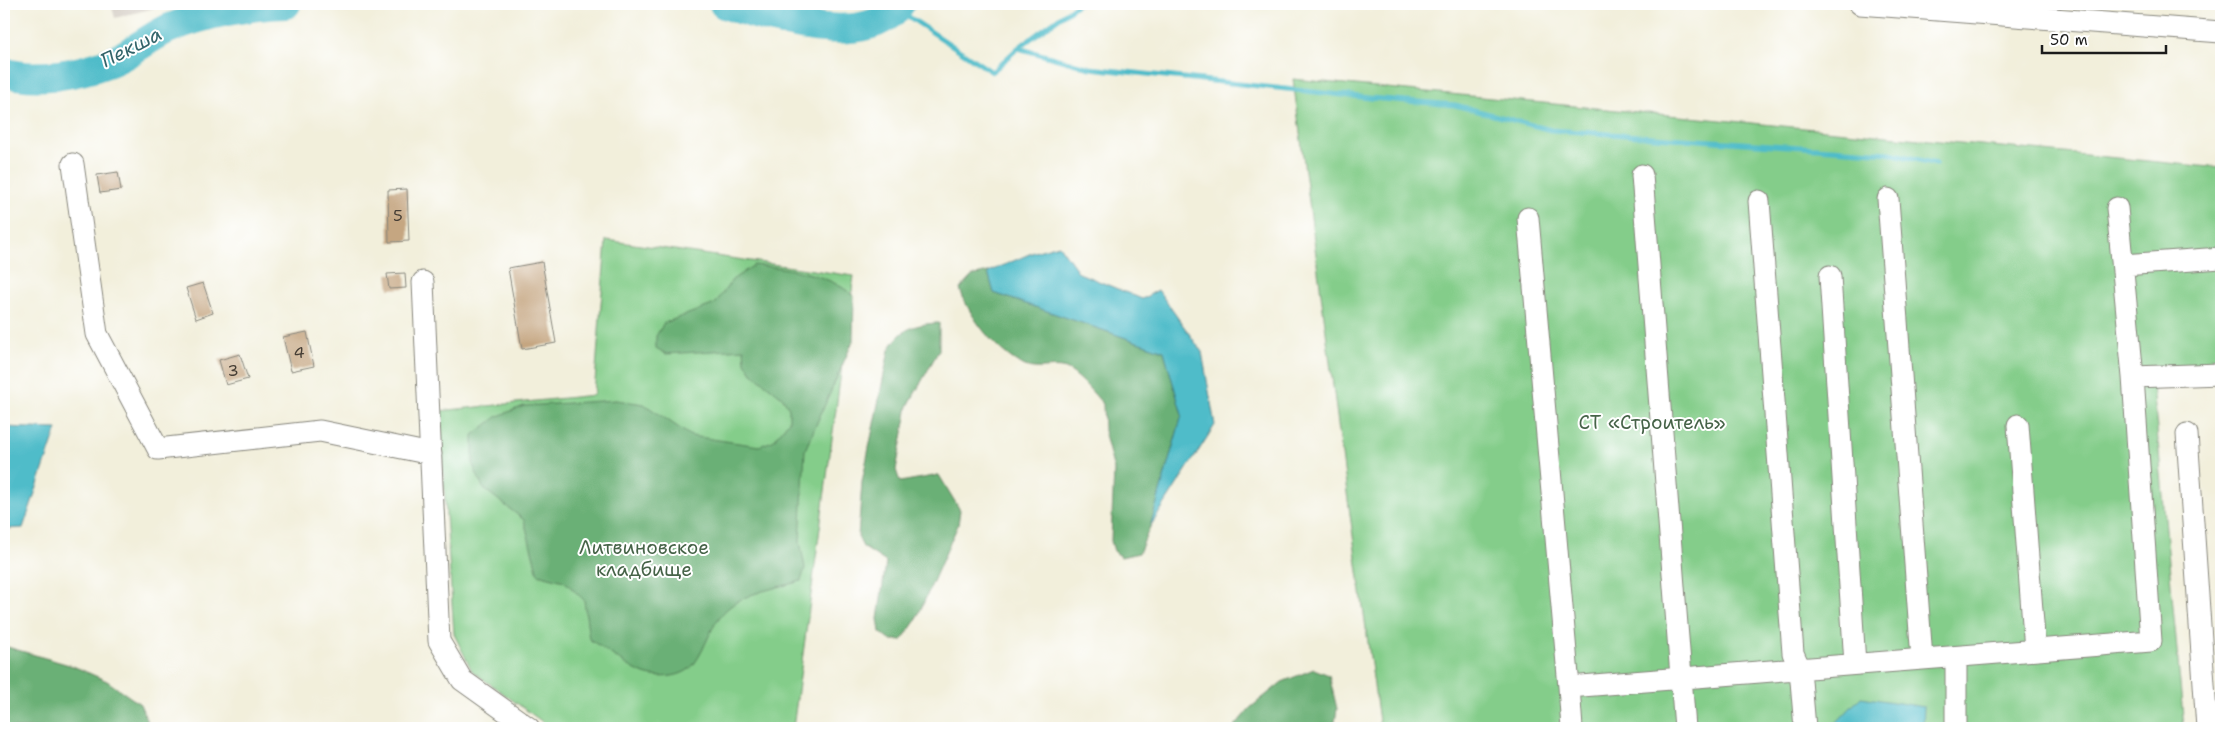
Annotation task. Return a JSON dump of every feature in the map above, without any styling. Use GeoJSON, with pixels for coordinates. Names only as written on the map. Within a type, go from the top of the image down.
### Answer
{"type":"FeatureCollection","features":[{"type":"Feature","properties":{"kind":"street"},"geometry":{"type":"LineString","coordinates":[[1860,4],[2221,32]]}},
{"type":"Feature","properties":{"kind":"street"},"geometry":{"type":"LineString","coordinates":[[74,164],[97,334],[158,449],[320,431],[431,454]]}},
{"type":"Feature","properties":{"kind":"street"},"geometry":{"type":"LineString","coordinates":[[1642,175],[1684,728]]}},
{"type":"Feature","properties":{"kind":"street"},"geometry":{"type":"LineString","coordinates":[[1888,199],[1922,659]]}},
{"type":"Feature","properties":{"kind":"street"},"geometry":{"type":"LineString","coordinates":[[1759,201],[1793,653],[1800,669],[1805,728]]}},
{"type":"Feature","properties":{"kind":"street"},"geometry":{"type":"LineString","coordinates":[[1568,687],[2151,641],[2133,377],[2117,208]]}},
{"type":"Feature","properties":{"kind":"street"},"geometry":{"type":"LineString","coordinates":[[1528,218],[1572,728]]}},
{"type":"Feature","properties":{"kind":"street"},"geometry":{"type":"LineString","coordinates":[[2123,265],[2221,258]]}},
{"type":"Feature","properties":{"kind":"street"},"geometry":{"type":"LineString","coordinates":[[1830,276],[1855,664]]}},
{"type":"Feature","properties":{"kind":"street"},"geometry":{"type":"LineString","coordinates":[[423,282],[439,641],[462,680],[528,728]]}},
{"type":"Feature","properties":{"kind":"street"},"geometry":{"type":"LineString","coordinates":[[2133,377],[2221,374]]}},
{"type":"Feature","properties":{"kind":"street"},"geometry":{"type":"LineString","coordinates":[[2018,425],[2035,650]]}},
{"type":"Feature","properties":{"kind":"street"},"geometry":{"type":"LineString","coordinates":[[2187,434],[2207,728]]}},
{"type":"Feature","properties":{"kind":"street"},"geometry":{"type":"LineString","coordinates":[[1956,657],[1956,728]]}},
{"type":"Feature","properties":{"kind":"shaded area"},"geometry":{"type":"Polygon","coordinates":[[[111,4],[170,4],[115,18],[111,4]]]}},
{"type":"Feature","properties":{"kind":"green space","name":"СТ «Строитель»"},"geometry":{"type":"Polygon","coordinates":[[[1293,79],[2221,168],[2221,380],[2153,385],[2184,728],[1380,728],[1293,79]]]}},
{"type":"Feature","properties":{"kind":"green space","name":"Литвиновское кладбище"},"geometry":{"type":"Polygon","coordinates":[[[606,240],[854,276],[793,728],[551,728],[472,671],[454,634],[439,411],[594,395],[606,240]]]}},
{"type":"Feature","properties":{"kind":"green space"},"geometry":{"type":"Polygon","coordinates":[[[754,265],[794,270],[820,277],[843,288],[854,296],[853,341],[805,450],[800,541],[805,568],[801,581],[743,598],[727,609],[716,622],[690,669],[678,675],[650,676],[631,668],[589,639],[584,600],[564,581],[538,574],[524,520],[483,488],[473,465],[473,435],[498,416],[524,406],[616,400],[644,404],[691,436],[759,446],[773,441],[789,421],[789,408],[782,397],[752,373],[745,362],[744,349],[666,354],[656,348],[656,336],[664,323],[715,304],[732,280],[754,265]]]}},
{"type":"Feature","properties":{"kind":"green space"},"geometry":{"type":"Polygon","coordinates":[[[988,272],[994,293],[1164,351],[1182,415],[1150,527],[1139,553],[1121,557],[1114,551],[1111,541],[1114,470],[1104,431],[1103,404],[1070,371],[1059,368],[1030,368],[1015,360],[995,344],[977,323],[960,289],[972,276],[988,272]]]}},
{"type":"Feature","properties":{"kind":"green space"},"geometry":{"type":"Polygon","coordinates":[[[939,323],[939,350],[908,406],[896,470],[900,482],[939,475],[960,510],[958,525],[916,620],[902,640],[890,640],[880,632],[878,619],[886,562],[863,547],[858,537],[862,482],[889,350],[898,337],[909,329],[916,326],[939,323]]]}},
{"type":"Feature","properties":{"kind":"green space"},"geometry":{"type":"Polygon","coordinates":[[[4,646],[73,666],[107,681],[140,704],[150,728],[4,728],[4,646]]]}},
{"type":"Feature","properties":{"kind":"green space"},"geometry":{"type":"Polygon","coordinates":[[[1314,669],[1329,675],[1337,709],[1334,728],[1233,728],[1250,708],[1282,682],[1314,669]]]}},
{"type":"Feature","properties":{"kind":"water"},"geometry":{"type":"Polygon","coordinates":[[[1059,245],[1079,273],[1142,299],[1158,290],[1202,352],[1215,425],[1150,527],[1182,415],[1164,351],[994,293],[988,272],[1034,252],[1059,245]]]}},
{"type":"Feature","properties":{"kind":"water"},"geometry":{"type":"Polygon","coordinates":[[[4,427],[57,429],[23,528],[4,529],[4,427]]]}},
{"type":"Feature","properties":{"kind":"water"},"geometry":{"type":"Polygon","coordinates":[[[1861,697],[1924,707],[1923,728],[1834,728],[1834,725],[1861,697]]]}},
{"type":"Feature","properties":{"kind":"building"},"geometry":{"type":"Polygon","coordinates":[[[118,172],[121,190],[100,193],[97,175],[118,172]]]}},
{"type":"Feature","properties":{"kind":"building"},"geometry":{"type":"Polygon","coordinates":[[[407,189],[409,241],[389,242],[388,190],[407,189]]]}},
{"type":"Feature","properties":{"kind":"building"},"geometry":{"type":"Polygon","coordinates":[[[542,262],[556,343],[522,349],[508,268],[542,262]]]}},
{"type":"Feature","properties":{"kind":"building"},"geometry":{"type":"Polygon","coordinates":[[[405,273],[406,288],[389,289],[387,274],[405,273]]]}},
{"type":"Feature","properties":{"kind":"building"},"geometry":{"type":"Polygon","coordinates":[[[203,283],[213,313],[196,319],[186,288],[203,283]]]}},
{"type":"Feature","properties":{"kind":"building"},"geometry":{"type":"Polygon","coordinates":[[[307,332],[314,366],[291,371],[283,337],[307,332]]]}},
{"type":"Feature","properties":{"kind":"building"},"geometry":{"type":"Polygon","coordinates":[[[240,354],[248,379],[226,385],[219,360],[240,354]]]}},
{"type":"Feature","properties":{"kind":"waterway","name":"Пекша"},"geometry":{"type":"LineString","coordinates":[[4,72],[16,75],[43,76],[85,70],[118,59],[162,32],[183,23],[242,8],[286,4]]}},
{"type":"Feature","properties":{"kind":"waterway","name":"Пекша"},"geometry":{"type":"LineString","coordinates":[[724,4],[790,23],[841,29],[865,26],[885,18],[900,4]]}},
{"type":"Feature","properties":{"kind":"waterway"},"geometry":{"type":"LineString","coordinates":[[1018,48],[1078,4]]}},
{"type":"Feature","properties":{"kind":"waterway"},"geometry":{"type":"LineString","coordinates":[[897,9],[992,72],[1018,48],[1090,68],[1370,98],[1455,105],[1551,130],[1890,153],[1936,164]]}}]}
